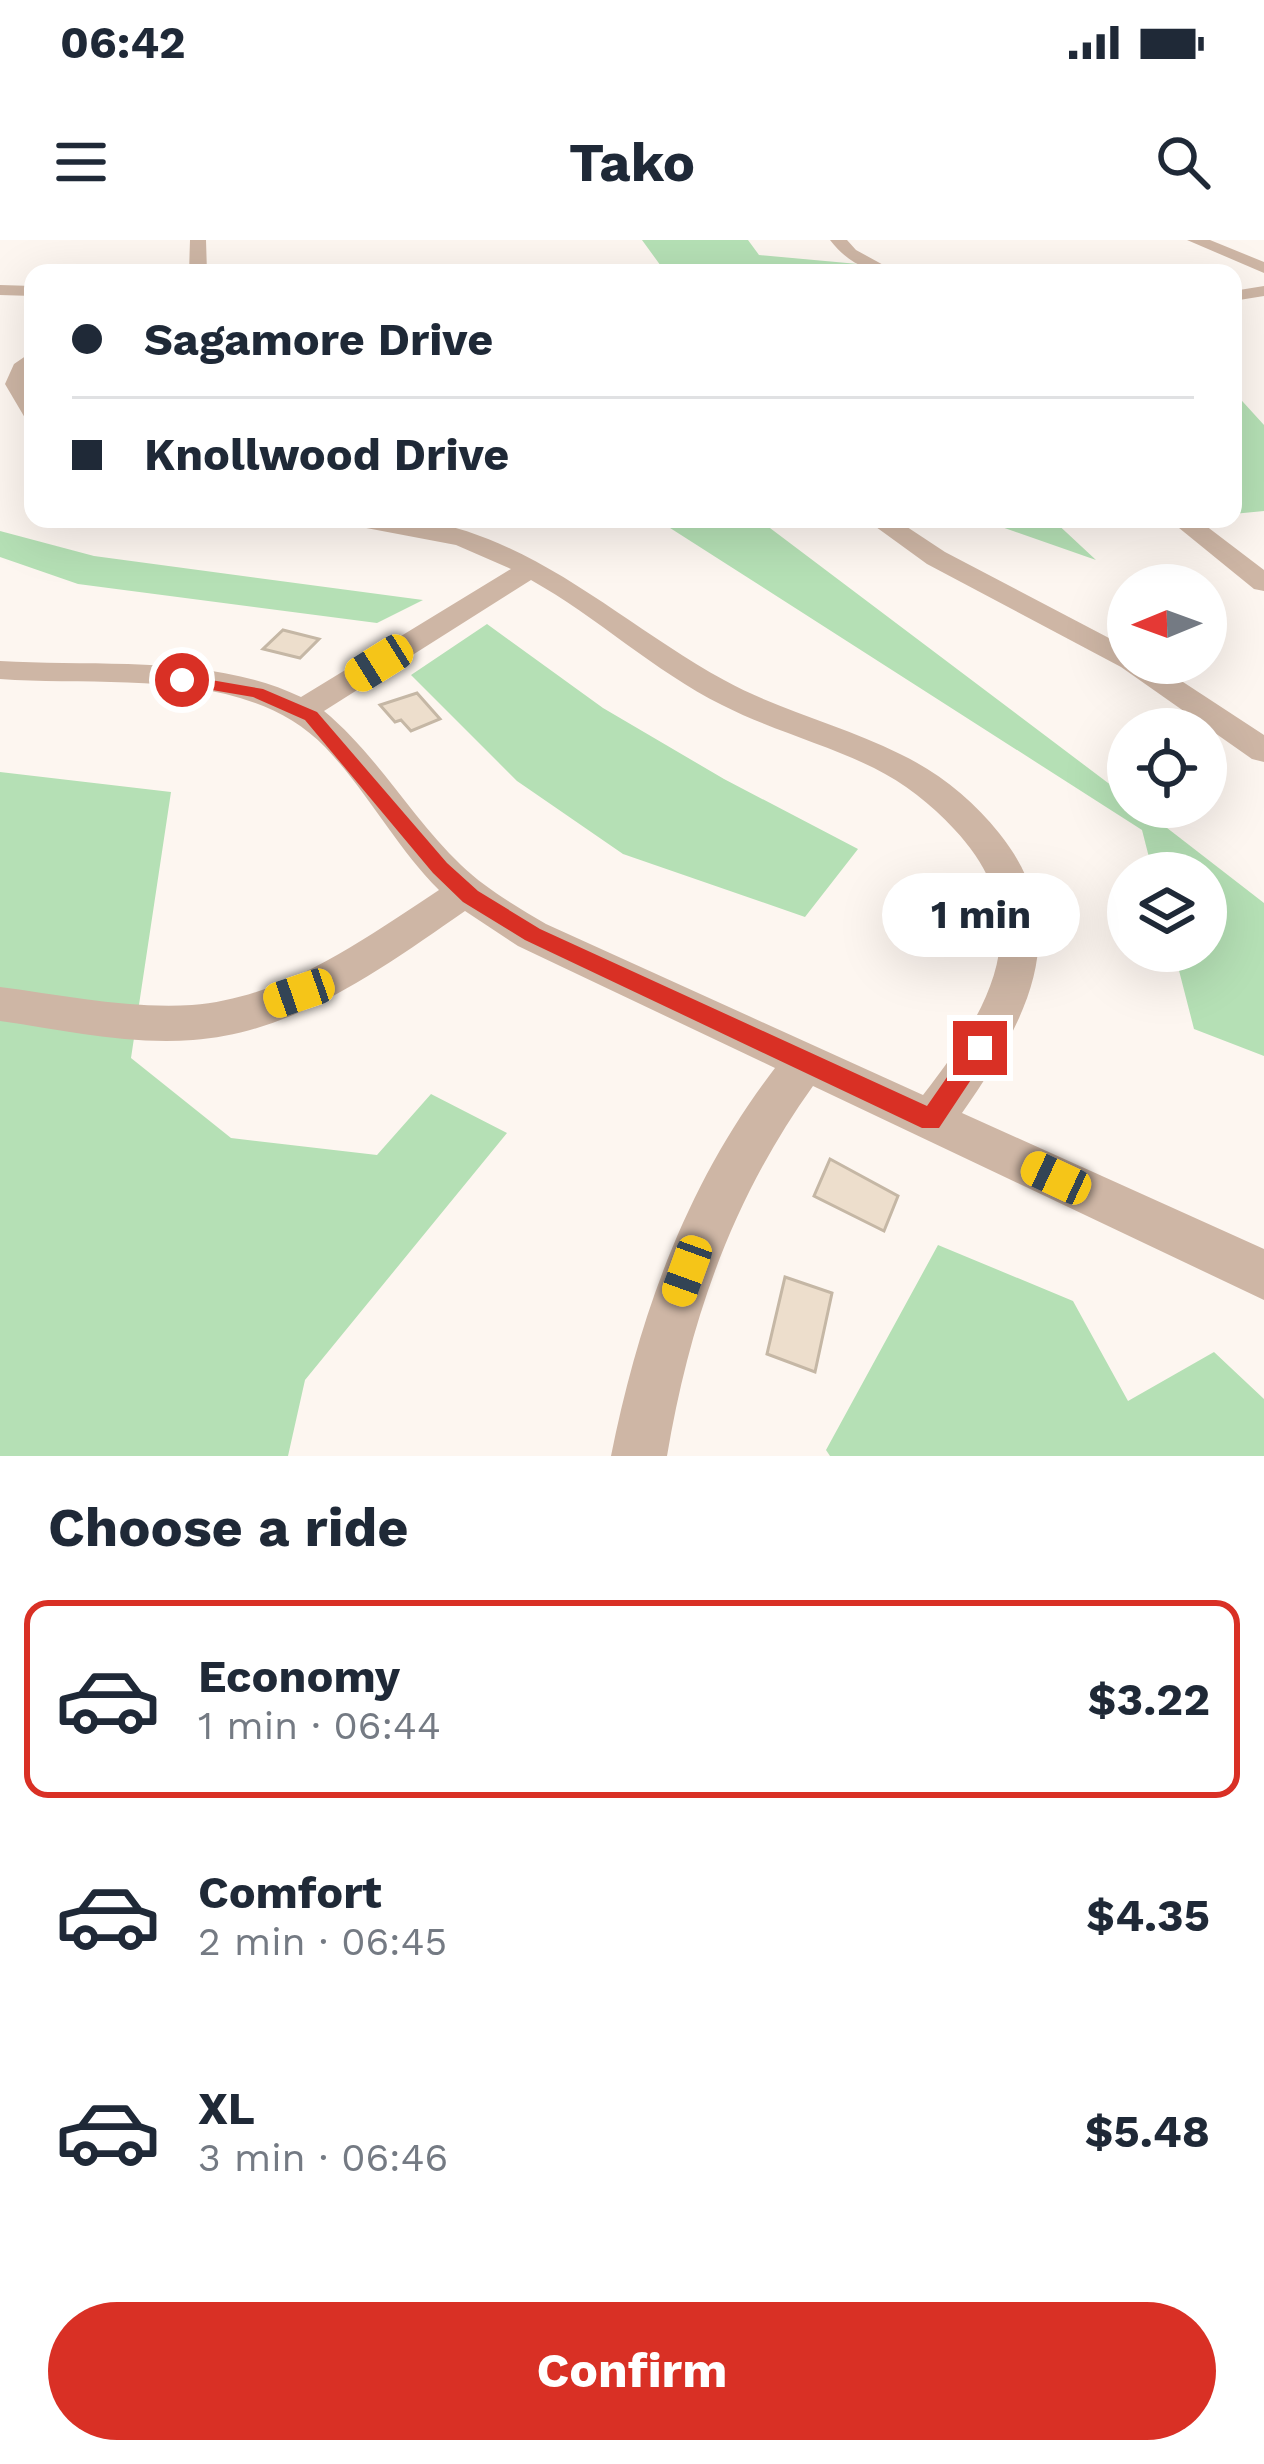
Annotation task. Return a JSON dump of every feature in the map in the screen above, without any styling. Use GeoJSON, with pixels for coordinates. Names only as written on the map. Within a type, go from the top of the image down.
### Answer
{"type":"FeatureCollection","features":[{"type":"Feature","properties":{"kind":"street"},"geometry":{"type":"LineString","coordinates":[[838,240],[850,254],[871,264]]}},
{"type":"Feature","properties":{"kind":"street"},"geometry":{"type":"LineString","coordinates":[[1195,240],[1264,268]]}},
{"type":"Feature","properties":{"kind":"street"},"geometry":{"type":"LineString","coordinates":[[438,528],[533,567],[739,703],[908,772],[962,814],[992,849],[1012,889],[1023,931],[1013,976],[994,1024],[967,1072],[931,1120]]}},
{"type":"Feature","properties":{"kind":"street"},"geometry":{"type":"LineString","coordinates":[[891,528],[936,558],[1107,650]]}},
{"type":"Feature","properties":{"kind":"street"},"geometry":{"type":"LineString","coordinates":[[1193,528],[1264,583]]}},
{"type":"Feature","properties":{"kind":"street"},"geometry":{"type":"LineString","coordinates":[[301,711],[533,567]]}},
{"type":"Feature","properties":{"kind":"street"},"geometry":{"type":"LineString","coordinates":[[0,670],[208,682],[257,693],[301,711],[332,736],[440,868],[466,892],[532,934],[1264,1275]]}},
{"type":"Feature","properties":{"kind":"street"},"geometry":{"type":"LineString","coordinates":[[1163,684],[1264,751]]}},
{"type":"Feature","properties":{"kind":"street"},"geometry":{"type":"LineString","coordinates":[[0,1004],[162,1023],[222,1019],[299,993],[368,956],[466,892]]}},
{"type":"Feature","properties":{"kind":"street"},"geometry":{"type":"LineString","coordinates":[[639,1456],[671,1314],[702,1229],[738,1157],[806,1062]]}},
{"type":"Feature","properties":{"kind":"green space"},"geometry":{"type":"Polygon","coordinates":[[[642,240],[748,240],[759,255],[858,264],[659,264],[642,240]]]}},
{"type":"Feature","properties":{"kind":"green space"},"geometry":{"type":"Polygon","coordinates":[[[1242,401],[1264,425],[1264,511],[1242,513],[1242,401]]]}},
{"type":"Feature","properties":{"kind":"green space"},"geometry":{"type":"Polygon","coordinates":[[[670,528],[770,528],[1107,782],[1107,808],[670,528]]]}},
{"type":"Feature","properties":{"kind":"green space"},"geometry":{"type":"Polygon","coordinates":[[[1005,528],[1062,528],[1096,560],[1005,528]]]}},
{"type":"Feature","properties":{"kind":"green space"},"geometry":{"type":"Polygon","coordinates":[[[0,531],[94,556],[423,600],[377,623],[78,584],[0,557],[0,531]]]}},
{"type":"Feature","properties":{"kind":"green space"},"geometry":{"type":"Polygon","coordinates":[[[487,624],[603,708],[858,849],[805,917],[623,854],[517,781],[411,675],[487,624]]]}},
{"type":"Feature","properties":{"kind":"green space"},"geometry":{"type":"Polygon","coordinates":[[[0,772],[171,792],[131,1058],[231,1138],[377,1155],[431,1094],[507,1133],[305,1380],[288,1456],[0,1456],[0,772]]]}},
{"type":"Feature","properties":{"kind":"green space"},"geometry":{"type":"Polygon","coordinates":[[[1139,828],[1167,828],[1198,852],[1148,852],[1139,828]]]}},
{"type":"Feature","properties":{"kind":"green space"},"geometry":{"type":"Polygon","coordinates":[[[1227,874],[1264,903],[1264,1056],[1194,1029],[1179,972],[1227,972],[1227,874]]]}},
{"type":"Feature","properties":{"kind":"green space"},"geometry":{"type":"Polygon","coordinates":[[[938,1245],[1073,1301],[1128,1401],[1214,1352],[1264,1399],[1264,1456],[830,1456],[826,1450],[938,1245]]]}},
{"type":"Feature","properties":{"kind":"building"},"geometry":{"type":"Polygon","coordinates":[[[283,630],[319,639],[300,658],[263,649],[283,630]]]}},
{"type":"Feature","properties":{"kind":"building"},"geometry":{"type":"Polygon","coordinates":[[[417,693],[440,719],[411,731],[380,705],[417,693]]]}},
{"type":"Feature","properties":{"kind":"building"},"geometry":{"type":"Polygon","coordinates":[[[830,1159],[898,1196],[884,1231],[814,1196],[830,1159]]]}},
{"type":"Feature","properties":{"kind":"building"},"geometry":{"type":"Polygon","coordinates":[[[785,1277],[832,1293],[815,1372],[767,1354],[785,1277]]]}},
{"type":"Feature","properties":{"kind":"route"},"geometry":{"type":"LineString","coordinates":[[182,680],[257,693],[311,716],[440,868],[470,896],[532,934],[931,1120],[980,1048]]}}]}
